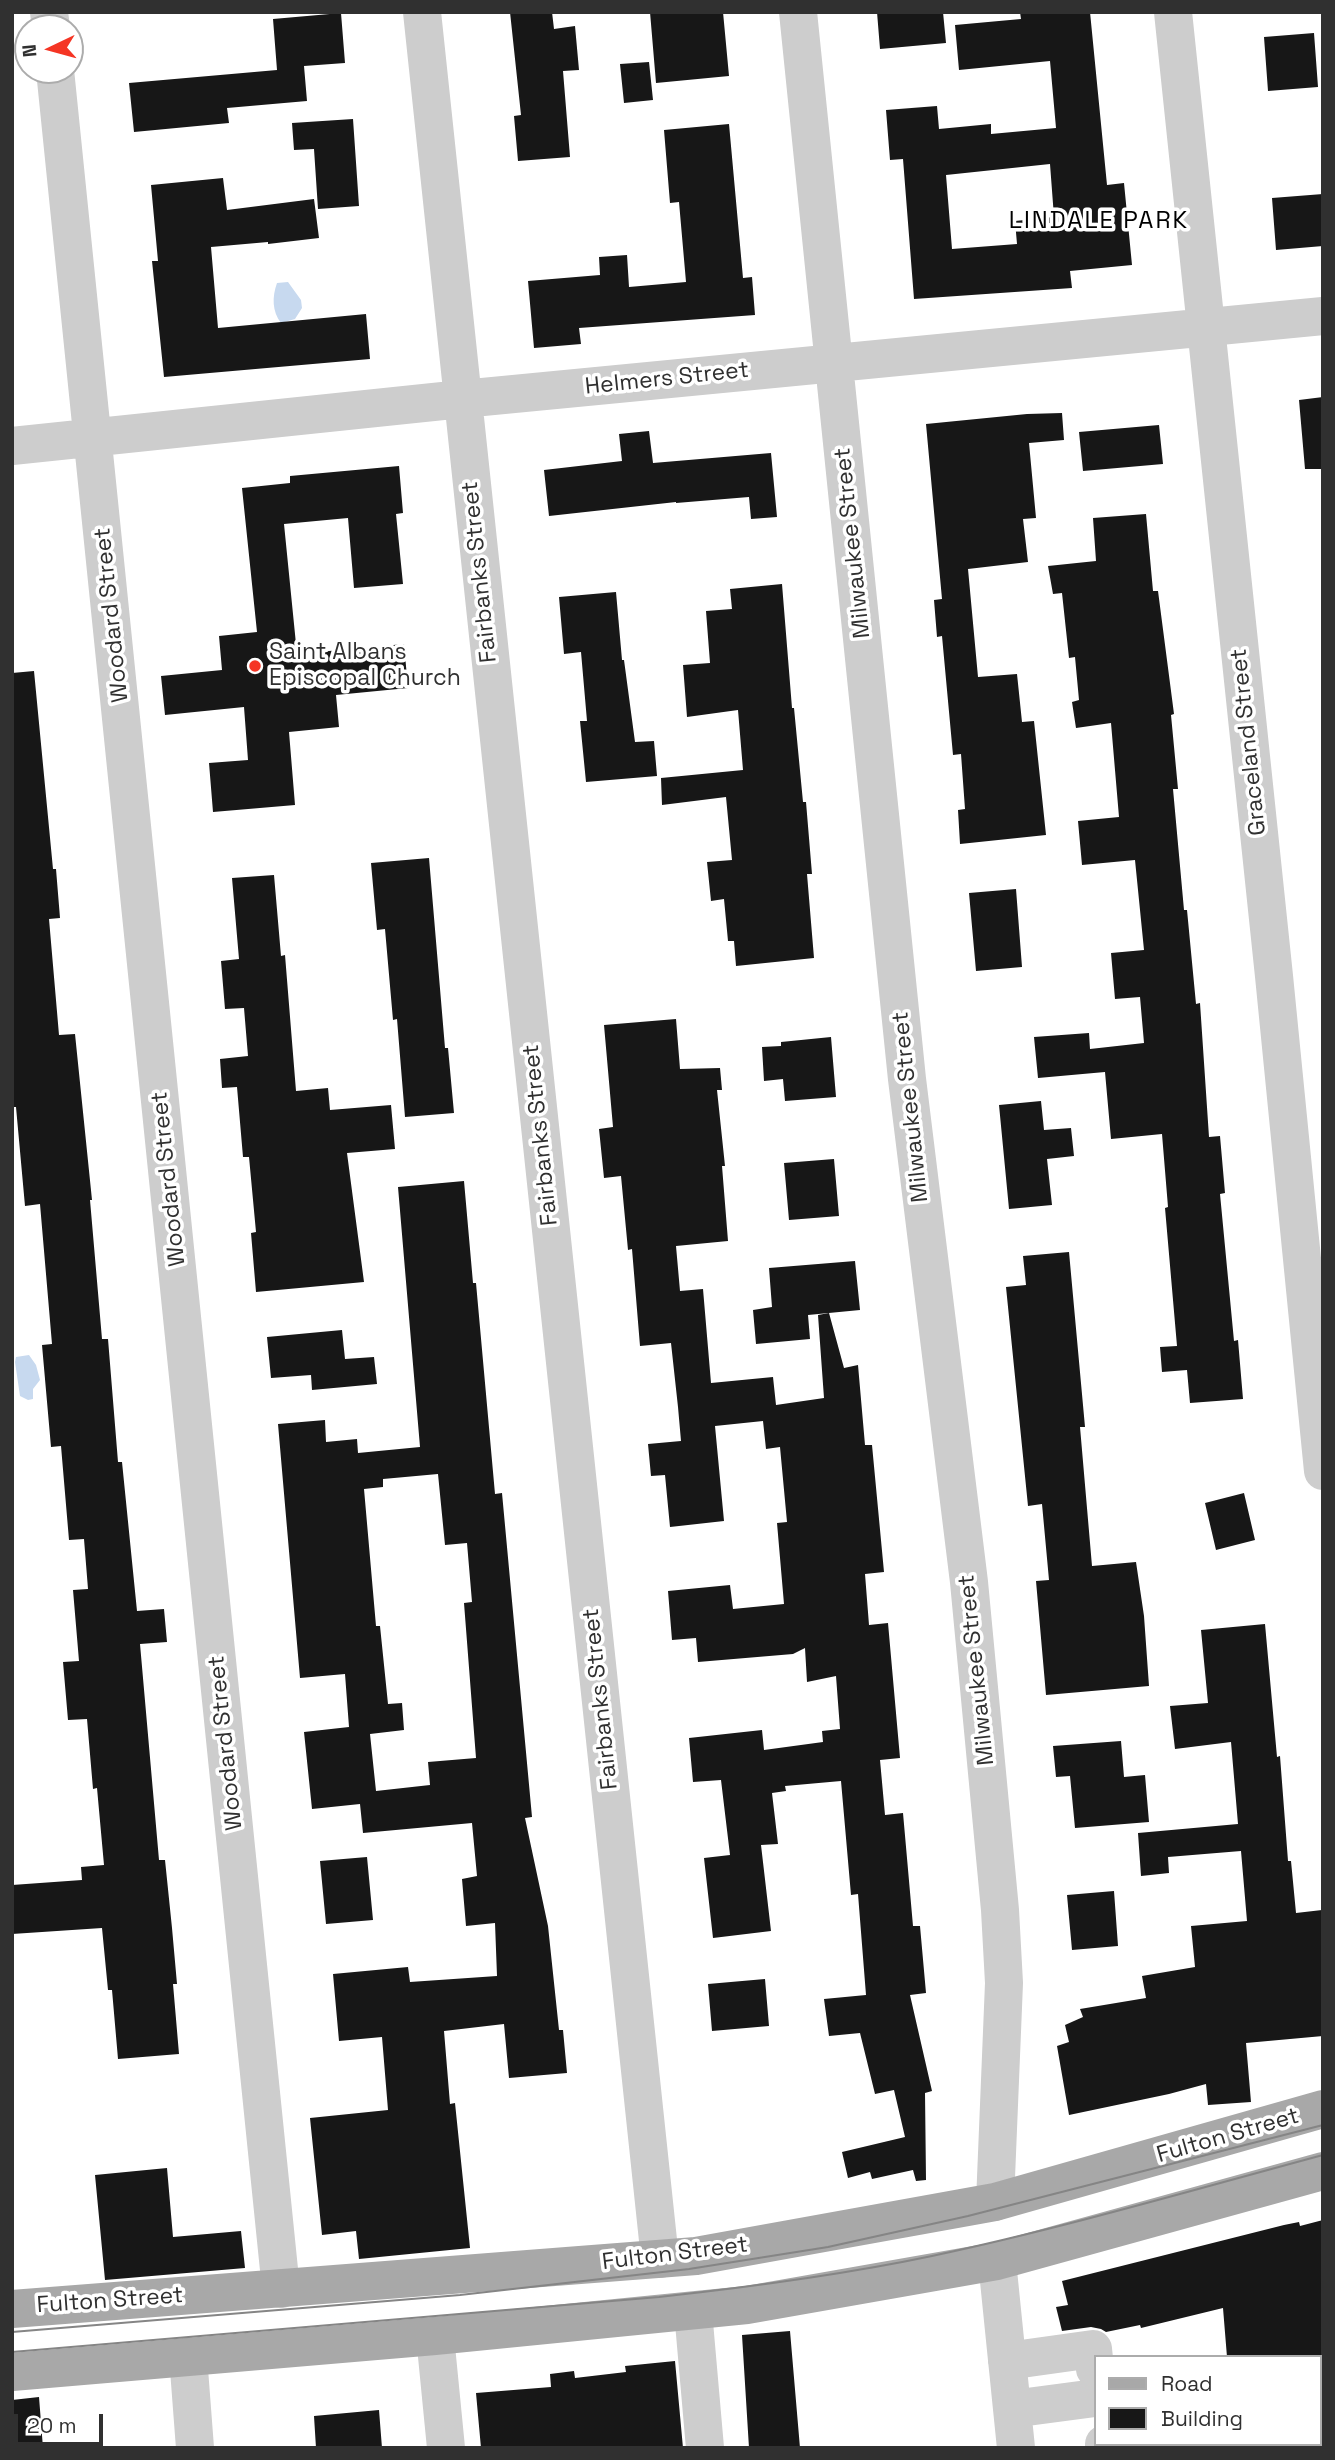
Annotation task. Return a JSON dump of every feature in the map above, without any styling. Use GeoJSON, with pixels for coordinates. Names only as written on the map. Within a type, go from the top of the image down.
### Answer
{"type":"FeatureCollection","features":[{"type":"Feature","properties":{"kind":"main road","name":"Fulton Street"},"geometry":{"type":"LineString","coordinates":[[12,2309],[696,2256],[995,2202],[1323,2109]]}},
{"type":"Feature","properties":{"kind":"main road"},"geometry":{"type":"LineString","coordinates":[[12,2372],[435,2336],[747,2305],[997,2261],[1323,2171]]}},
{"type":"Feature","properties":{"kind":"street","name":"Fairbanks Street"},"geometry":{"type":"LineString","coordinates":[[422,12],[660,2259]]}},
{"type":"Feature","properties":{"kind":"street","name":"Milwaukee Street"},"geometry":{"type":"LineString","coordinates":[[798,12],[905,1059],[969,1582],[1000,1910],[1003,1983],[995,2202]]}},
{"type":"Feature","properties":{"kind":"street","name":"Graceland Street"},"geometry":{"type":"LineString","coordinates":[[1173,12],[1323,1471]]}},
{"type":"Feature","properties":{"kind":"street","name":"Woodard Street"},"geometry":{"type":"LineString","coordinates":[[56,84],[281,2289]]}},
{"type":"Feature","properties":{"kind":"street","name":"Helmers Street"},"geometry":{"type":"LineString","coordinates":[[12,446],[462,399],[1323,316]]}},
{"type":"Feature","properties":{"kind":"street"},"geometry":{"type":"LineString","coordinates":[[997,2261],[1016,2448]]}},
{"type":"Feature","properties":{"kind":"street"},"geometry":{"type":"LineString","coordinates":[[693,2311],[705,2448]]}},
{"type":"Feature","properties":{"kind":"street"},"geometry":{"type":"LineString","coordinates":[[435,2336],[446,2448]]}},
{"type":"Feature","properties":{"kind":"street"},"geometry":{"type":"LineString","coordinates":[[188,2356],[195,2448]]}},
{"type":"Feature","properties":{"kind":"street"},"geometry":{"type":"LineString","coordinates":[[1007,2361],[1094,2359]]}},
{"type":"Feature","properties":{"kind":"street"},"geometry":{"type":"LineString","coordinates":[[1012,2409],[1094,2398]]}},
{"type":"Feature","properties":{"kind":"water"},"geometry":{"type":"Polygon","coordinates":[[[288,282],[301,300],[302,308],[295,319],[281,323],[274,309],[274,293],[277,283],[288,282]]]}},
{"type":"Feature","properties":{"kind":"water"},"geometry":{"type":"Polygon","coordinates":[[[29,1355],[36,1365],[40,1380],[33,1389],[33,1399],[28,1400],[20,1396],[15,1362],[16,1357],[29,1355]]]}},
{"type":"Feature","properties":{"kind":"building"},"geometry":{"type":"Polygon","coordinates":[[[510,12],[552,12],[554,29],[575,26],[579,70],[563,71],[570,157],[518,161],[514,116],[521,115],[510,12]]]}},
{"type":"Feature","properties":{"kind":"building"},"geometry":{"type":"Polygon","coordinates":[[[650,12],[723,12],[729,76],[656,83],[650,12]]]}},
{"type":"Feature","properties":{"kind":"building"},"geometry":{"type":"Polygon","coordinates":[[[877,12],[943,12],[946,43],[880,49],[877,12]]]}},
{"type":"Feature","properties":{"kind":"building"},"geometry":{"type":"Polygon","coordinates":[[[1020,12],[1090,12],[1107,185],[1124,183],[1132,265],[1070,271],[1072,288],[914,299],[903,159],[890,160],[886,110],[937,106],[939,129],[991,124],[991,134],[1056,128],[1050,61],[959,70],[955,25],[1021,19],[1020,12]],[[1050,164],[946,175],[952,249],[1017,244],[1015,221],[1054,217],[1050,164]]]}},
{"type":"Feature","properties":{"kind":"building"},"geometry":{"type":"Polygon","coordinates":[[[341,13],[345,63],[304,66],[307,101],[227,108],[229,123],[134,132],[129,83],[277,70],[273,19],[341,13]]]}},
{"type":"Feature","properties":{"kind":"building"},"geometry":{"type":"Polygon","coordinates":[[[1314,33],[1318,87],[1268,91],[1264,37],[1314,33]]]}},
{"type":"Feature","properties":{"kind":"building"},"geometry":{"type":"Polygon","coordinates":[[[649,62],[653,100],[624,103],[620,64],[649,62]]]}},
{"type":"Feature","properties":{"kind":"building"},"geometry":{"type":"Polygon","coordinates":[[[353,119],[359,206],[318,209],[314,149],[294,150],[292,123],[353,119]]]}},
{"type":"Feature","properties":{"kind":"building"},"geometry":{"type":"Polygon","coordinates":[[[729,124],[743,278],[752,277],[755,315],[579,328],[581,344],[534,348],[528,281],[600,275],[599,257],[627,255],[629,287],[686,282],[679,202],[670,203],[664,130],[729,124]]]}},
{"type":"Feature","properties":{"kind":"building"},"geometry":{"type":"Polygon","coordinates":[[[223,178],[227,210],[314,199],[319,238],[211,247],[218,328],[366,314],[370,359],[164,377],[152,261],[158,261],[151,185],[223,178]]]}},
{"type":"Feature","properties":{"kind":"building"},"geometry":{"type":"Polygon","coordinates":[[[1323,194],[1323,246],[1276,250],[1272,198],[1323,194]]]}},
{"type":"Feature","properties":{"kind":"building"},"geometry":{"type":"Polygon","coordinates":[[[1323,397],[1323,469],[1305,469],[1299,400],[1323,397]]]}},
{"type":"Feature","properties":{"kind":"building"},"geometry":{"type":"Polygon","coordinates":[[[1062,413],[1064,440],[1029,443],[1036,518],[1023,519],[1028,562],[968,569],[978,677],[1017,674],[1022,722],[1034,721],[1046,835],[960,844],[958,810],[965,809],[961,754],[953,755],[942,636],[937,637],[934,600],[942,599],[926,424],[1062,413]]]}},
{"type":"Feature","properties":{"kind":"building"},"geometry":{"type":"Polygon","coordinates":[[[1159,425],[1163,464],[1083,471],[1079,432],[1159,425]]]}},
{"type":"Feature","properties":{"kind":"building"},"geometry":{"type":"Polygon","coordinates":[[[649,431],[653,463],[771,453],[777,517],[751,519],[749,497],[549,516],[544,470],[622,461],[619,434],[649,431]]]}},
{"type":"Feature","properties":{"kind":"building"},"geometry":{"type":"Polygon","coordinates":[[[399,466],[403,513],[396,514],[403,584],[354,588],[348,518],[284,524],[297,654],[404,644],[408,688],[336,695],[339,727],[289,732],[295,805],[213,812],[209,763],[248,760],[244,707],[165,715],[161,676],[222,670],[219,636],[257,632],[242,488],[290,483],[290,476],[399,466]]]}},
{"type":"Feature","properties":{"kind":"building"},"geometry":{"type":"Polygon","coordinates":[[[1146,514],[1153,591],[1158,591],[1174,714],[1171,715],[1178,789],[1173,789],[1184,910],[1187,910],[1196,1004],[1200,1003],[1209,1137],[1220,1136],[1225,1193],[1220,1194],[1234,1341],[1238,1340],[1243,1399],[1190,1403],[1187,1370],[1162,1372],[1160,1347],[1177,1346],[1165,1208],[1168,1207],[1162,1134],[1111,1139],[1105,1072],[1038,1078],[1034,1037],[1089,1033],[1090,1049],[1144,1043],[1140,997],[1115,999],[1111,953],[1144,950],[1135,860],[1082,865],[1078,821],[1119,817],[1111,723],[1076,728],[1072,702],[1079,700],[1075,657],[1069,658],[1062,593],[1053,594],[1048,566],[1096,561],[1093,518],[1146,514]]]}},
{"type":"Feature","properties":{"kind":"building"},"geometry":{"type":"Polygon","coordinates":[[[782,584],[792,708],[803,802],[806,802],[812,874],[807,874],[814,958],[736,966],[734,941],[728,941],[724,899],[711,901],[707,862],[732,860],[726,797],[662,805],[661,778],[743,770],[738,710],[687,717],[683,665],[710,663],[706,611],[732,609],[730,589],[782,584]]]}},
{"type":"Feature","properties":{"kind":"building"},"geometry":{"type":"Polygon","coordinates":[[[616,592],[622,660],[635,742],[654,741],[657,776],[586,782],[580,721],[587,721],[581,652],[564,654],[559,597],[616,592]]]}},
{"type":"Feature","properties":{"kind":"building"},"geometry":{"type":"Polygon","coordinates":[[[34,671],[60,918],[49,919],[59,1035],[75,1034],[92,1200],[102,1339],[108,1339],[118,1462],[122,1462],[137,1611],[164,1609],[167,1642],[140,1644],[159,1860],[165,1860],[172,1928],[177,1984],[173,1984],[179,2054],[118,2059],[112,1990],[108,1990],[102,1928],[12,1934],[12,1885],[82,1880],[81,1867],[104,1865],[97,1788],[93,1789],[87,1719],[68,1720],[63,1662],[79,1661],[73,1590],[88,1589],[84,1539],[69,1540],[61,1446],[51,1447],[42,1345],[52,1344],[40,1204],[25,1206],[16,1107],[12,1107],[12,673],[34,671]]]}},
{"type":"Feature","properties":{"kind":"building"},"geometry":{"type":"Polygon","coordinates":[[[429,858],[445,1048],[448,1048],[454,1113],[405,1117],[397,1019],[393,1020],[385,929],[377,930],[371,863],[429,858]]]}},
{"type":"Feature","properties":{"kind":"building"},"geometry":{"type":"Polygon","coordinates":[[[274,875],[281,956],[285,955],[296,1091],[328,1088],[330,1110],[391,1105],[395,1149],[347,1153],[364,1282],[256,1292],[251,1233],[256,1232],[249,1157],[243,1157],[237,1087],[222,1088],[220,1059],[248,1056],[244,1008],[225,1009],[221,961],[239,959],[232,878],[274,875]]]}},
{"type":"Feature","properties":{"kind":"building"},"geometry":{"type":"Polygon","coordinates":[[[1016,889],[1022,967],[976,971],[969,893],[1016,889]]]}},
{"type":"Feature","properties":{"kind":"building"},"geometry":{"type":"Polygon","coordinates":[[[676,1019],[680,1069],[720,1068],[722,1090],[717,1090],[725,1166],[722,1166],[728,1241],[676,1246],[680,1291],[703,1289],[711,1383],[773,1377],[776,1405],[824,1398],[818,1315],[829,1313],[844,1368],[858,1365],[865,1445],[872,1445],[884,1572],[865,1574],[869,1625],[888,1623],[900,1758],[880,1760],[885,1815],[903,1813],[913,1926],[920,1926],[926,1993],[910,1995],[932,2091],[925,2093],[926,2180],[916,2181],[913,2170],[872,2179],[870,2172],[848,2178],[842,2152],[905,2137],[894,2090],[875,2094],[860,2033],[829,2036],[824,1999],[866,1995],[858,1894],[851,1895],[841,1781],[785,1786],[786,1791],[772,1793],[778,1844],[761,1845],[771,1931],[713,1938],[704,1858],[730,1855],[721,1780],[693,1782],[689,1738],[762,1730],[764,1750],[823,1742],[822,1731],[840,1729],[836,1676],[807,1682],[805,1648],[793,1654],[698,1662],[696,1638],[672,1640],[668,1591],[730,1585],[733,1609],[784,1604],[777,1523],[787,1522],[780,1447],[766,1449],[763,1421],[715,1426],[724,1521],[670,1527],[665,1475],[651,1476],[648,1444],[681,1441],[678,1407],[671,1343],[640,1346],[632,1249],[628,1250],[621,1176],[604,1178],[599,1129],[613,1127],[604,1025],[676,1019]]]}},
{"type":"Feature","properties":{"kind":"building"},"geometry":{"type":"Polygon","coordinates":[[[831,1037],[836,1097],[785,1101],[783,1079],[764,1081],[762,1047],[781,1046],[781,1042],[831,1037]]]}},
{"type":"Feature","properties":{"kind":"building"},"geometry":{"type":"Polygon","coordinates":[[[1041,1101],[1044,1130],[1071,1128],[1074,1156],[1047,1159],[1052,1205],[1009,1209],[999,1105],[1041,1101]]]}},
{"type":"Feature","properties":{"kind":"building"},"geometry":{"type":"Polygon","coordinates":[[[834,1159],[839,1216],[789,1220],[784,1163],[834,1159]]]}},
{"type":"Feature","properties":{"kind":"building"},"geometry":{"type":"Polygon","coordinates":[[[464,1181],[495,1494],[502,1493],[532,1817],[525,1818],[548,1926],[559,2030],[563,2030],[567,2073],[509,2078],[504,2024],[444,2031],[450,2104],[455,2103],[470,2248],[359,2259],[356,2231],[322,2235],[310,2118],[388,2110],[382,2037],[339,2041],[333,1974],[408,1967],[410,1982],[497,1976],[495,1923],[466,1926],[462,1879],[477,1876],[472,1823],[363,1833],[360,1804],[312,1809],[304,1732],[349,1727],[345,1674],[300,1678],[278,1424],[325,1420],[326,1442],[357,1439],[358,1453],[420,1447],[398,1187],[464,1181]],[[438,1474],[383,1479],[383,1487],[364,1489],[376,1626],[380,1626],[388,1704],[402,1703],[404,1730],[370,1734],[376,1791],[430,1785],[428,1762],[476,1758],[464,1603],[472,1602],[467,1543],[445,1545],[438,1474]]]}},
{"type":"Feature","properties":{"kind":"building"},"geometry":{"type":"Polygon","coordinates":[[[1069,1252],[1085,1427],[1080,1427],[1092,1566],[1136,1562],[1144,1616],[1149,1686],[1046,1695],[1036,1581],[1049,1580],[1042,1504],[1028,1506],[1006,1287],[1026,1285],[1023,1256],[1069,1252]]]}},
{"type":"Feature","properties":{"kind":"building"},"geometry":{"type":"Polygon","coordinates":[[[855,1261],[860,1310],[808,1315],[810,1339],[756,1344],[753,1310],[772,1307],[769,1268],[855,1261]]]}},
{"type":"Feature","properties":{"kind":"building"},"geometry":{"type":"Polygon","coordinates":[[[342,1330],[345,1359],[374,1357],[377,1384],[312,1390],[311,1375],[271,1378],[267,1337],[342,1330]]]}},
{"type":"Feature","properties":{"kind":"building"},"geometry":{"type":"Polygon","coordinates":[[[1244,1493],[1255,1540],[1216,1550],[1205,1503],[1244,1493]]]}},
{"type":"Feature","properties":{"kind":"building"},"geometry":{"type":"Polygon","coordinates":[[[1265,1624],[1277,1757],[1280,1756],[1288,1861],[1291,1861],[1296,1913],[1322,1910],[1323,2036],[1246,2043],[1251,2102],[1208,2105],[1206,2084],[1069,2115],[1057,2046],[1069,2042],[1065,2025],[1083,2017],[1080,2009],[1146,1998],[1142,1976],[1195,1967],[1191,1926],[1247,1921],[1241,1851],[1168,1857],[1169,1873],[1141,1876],[1138,1833],[1238,1824],[1231,1742],[1175,1749],[1170,1706],[1208,1703],[1201,1630],[1265,1624]]]}},
{"type":"Feature","properties":{"kind":"building"},"geometry":{"type":"Polygon","coordinates":[[[1121,1741],[1124,1777],[1145,1775],[1149,1822],[1075,1828],[1070,1776],[1056,1777],[1053,1746],[1121,1741]]]}},
{"type":"Feature","properties":{"kind":"building"},"geometry":{"type":"Polygon","coordinates":[[[367,1857],[373,1920],[326,1924],[320,1861],[367,1857]]]}},
{"type":"Feature","properties":{"kind":"building"},"geometry":{"type":"Polygon","coordinates":[[[1114,1891],[1118,1946],[1072,1950],[1067,1895],[1114,1891]]]}},
{"type":"Feature","properties":{"kind":"building"},"geometry":{"type":"Polygon","coordinates":[[[765,1979],[769,2026],[712,2031],[708,1984],[765,1979]]]}},
{"type":"Feature","properties":{"kind":"building"},"geometry":{"type":"Polygon","coordinates":[[[167,2168],[173,2237],[241,2231],[245,2268],[105,2280],[95,2175],[167,2168]]]}},
{"type":"Feature","properties":{"kind":"building"},"geometry":{"type":"Polygon","coordinates":[[[1323,2220],[1323,2357],[1227,2355],[1223,2308],[1141,2328],[1140,2325],[1106,2332],[1091,2327],[1062,2331],[1056,2307],[1068,2305],[1062,2281],[1284,2225],[1299,2222],[1300,2226],[1323,2220]]]}},
{"type":"Feature","properties":{"kind":"building"},"geometry":{"type":"Polygon","coordinates":[[[790,2331],[800,2448],[749,2448],[742,2335],[790,2331]]]}},
{"type":"Feature","properties":{"kind":"building"},"geometry":{"type":"Polygon","coordinates":[[[675,2361],[683,2448],[481,2448],[476,2393],[551,2387],[550,2374],[574,2371],[575,2378],[626,2372],[625,2366],[675,2361]]]}},
{"type":"Feature","properties":{"kind":"building"},"geometry":{"type":"Polygon","coordinates":[[[39,2397],[43,2448],[12,2448],[12,2400],[39,2397]]]}},
{"type":"Feature","properties":{"kind":"building"},"geometry":{"type":"Polygon","coordinates":[[[379,2410],[382,2448],[316,2448],[314,2416],[379,2410]]]}},
{"type":"Feature","properties":{"kind":"tram line"},"geometry":{"type":"LineString","coordinates":[[12,2332],[460,2295],[689,2269],[828,2247],[968,2216],[1323,2125]]}},
{"type":"Feature","properties":{"kind":"tram line"},"geometry":{"type":"LineString","coordinates":[[12,2352],[659,2297],[796,2280],[898,2263],[981,2245],[1323,2155]]}},
{"type":"Feature","properties":{"kind":"place","name":"Saint Albans Episcopal Church"},"geometry":{"type":"Point","coordinates":[255,666]}},
{"type":"Feature","properties":{"kind":"district","name":"LINDALE PARK"},"geometry":{"type":"Point","coordinates":[1099,221]}}]}
